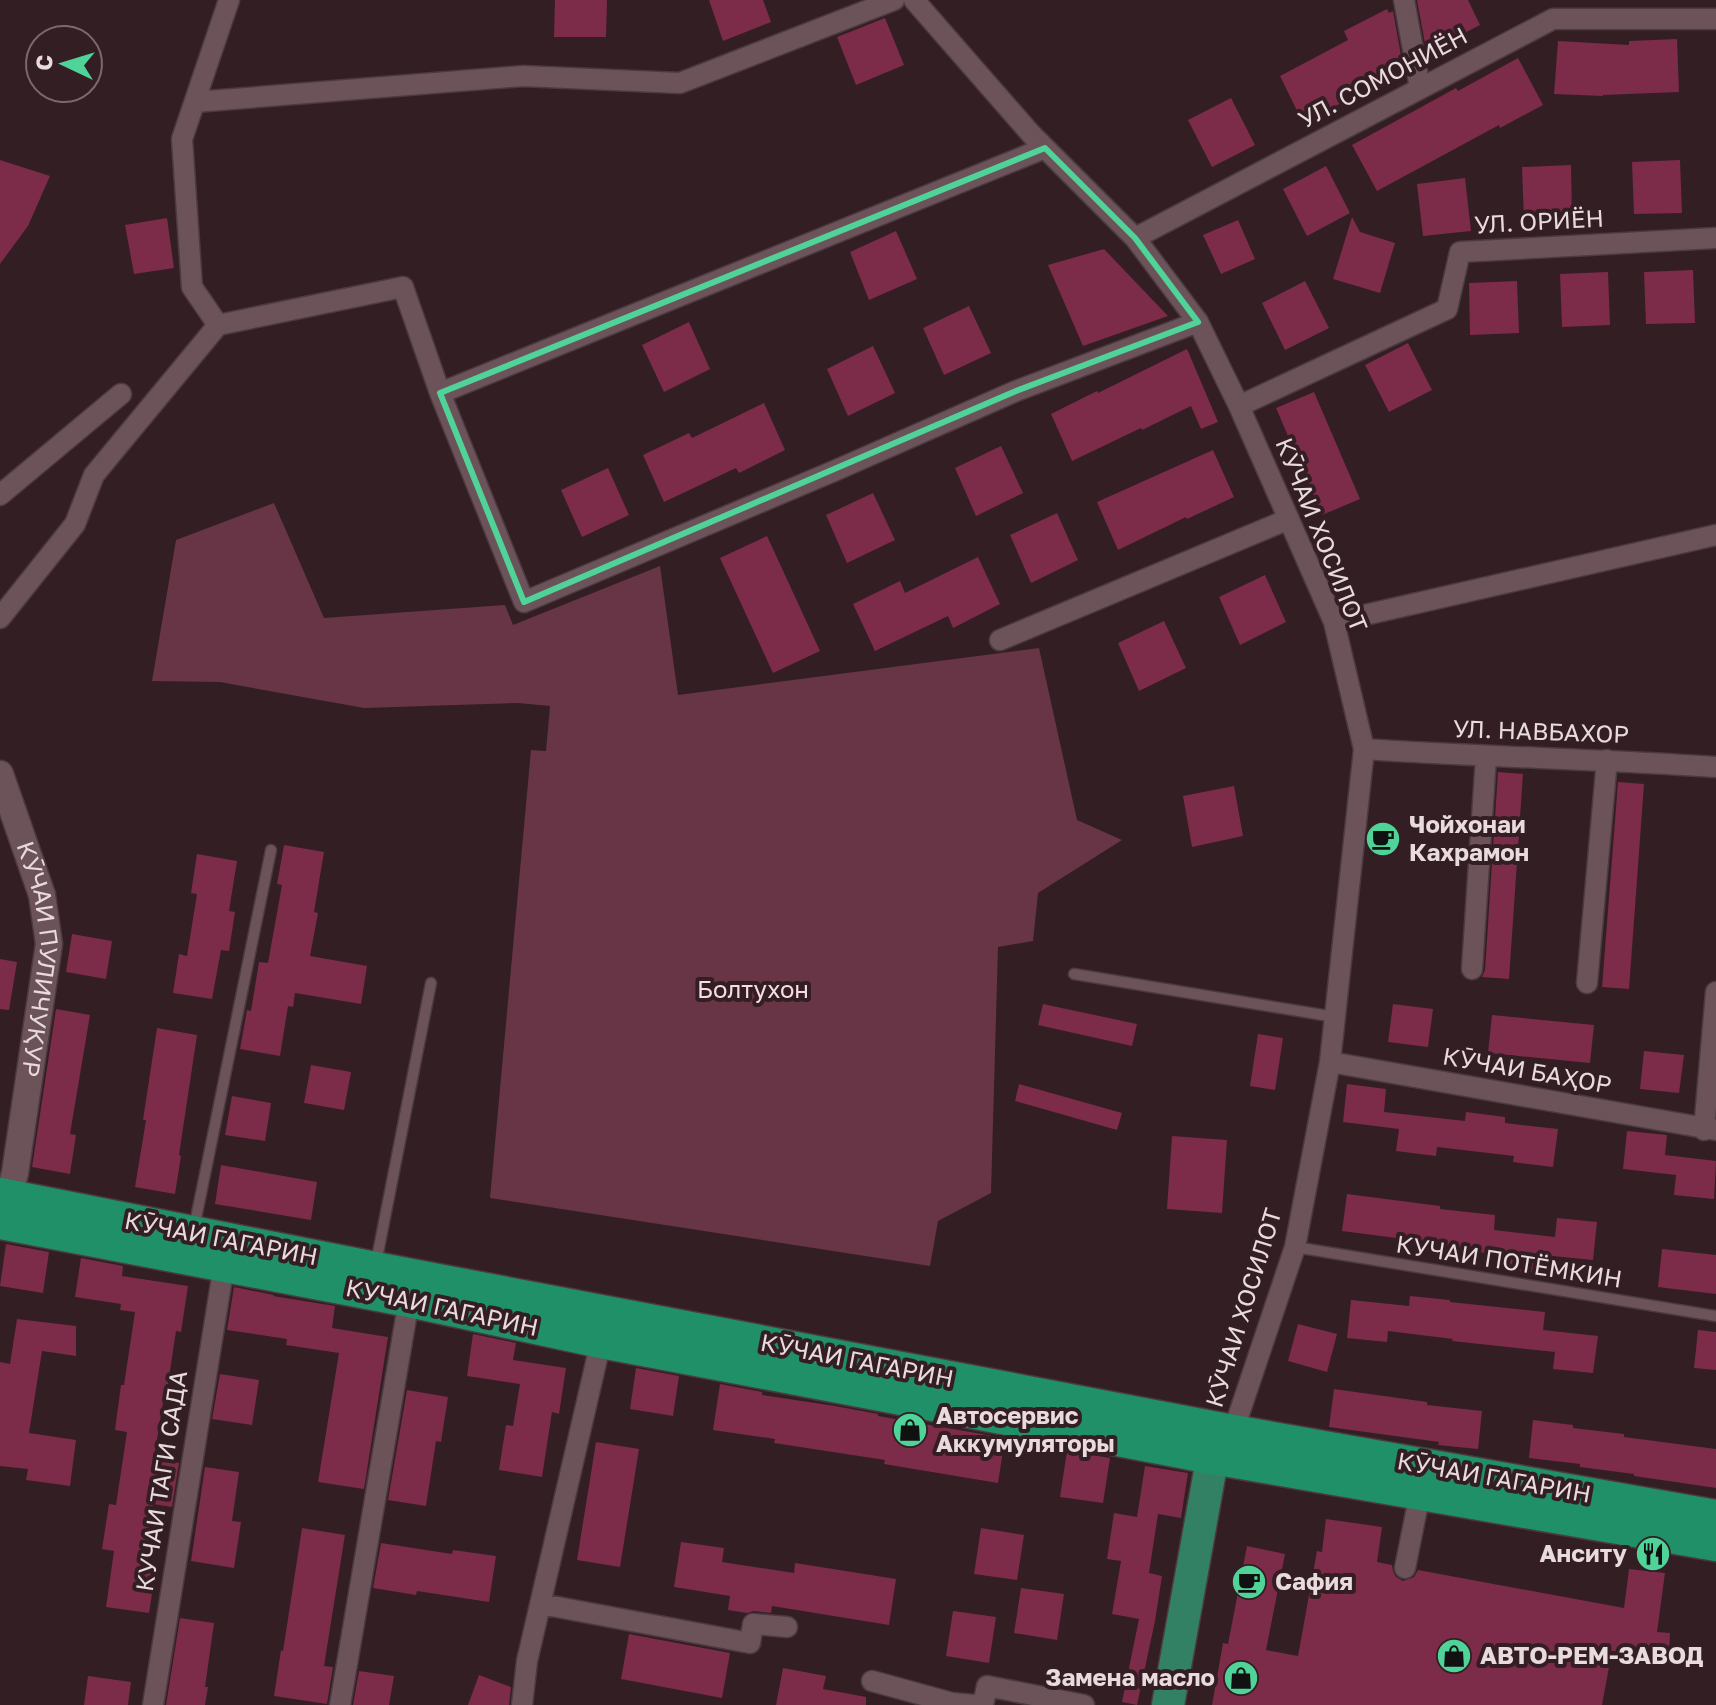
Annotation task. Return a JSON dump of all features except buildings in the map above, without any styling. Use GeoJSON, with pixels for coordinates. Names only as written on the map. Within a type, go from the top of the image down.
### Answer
{"type":"FeatureCollection","features":[{"type":"Feature","properties":{"kind":"highway","name":"КӮЧАИ ГАГАРИН"},"geometry":{"type":"LineString","coordinates":[[2,1214],[38,1204],[375,1269],[1223,1445],[1420,1493],[1716,1544]]}},
{"type":"Feature","properties":{"kind":"highway","name":"КУЧАИ ГАГАРИН"},"geometry":{"type":"LineString","coordinates":[[2,1214],[224,1265],[601,1341]]}},
{"type":"Feature","properties":{"kind":"highway","name":"КӮЧАИ ГАГАРИН"},"geometry":{"type":"LineString","coordinates":[[601,1341],[1223,1445],[1716,1517]]}},
{"type":"Feature","properties":{"kind":"main road"},"geometry":{"type":"LineString","coordinates":[[1168,1705],[1223,1445]]}},
{"type":"Feature","properties":{"kind":"main road"},"geometry":{"type":"LineString","coordinates":[[1182,1705],[1223,1445]]}},
{"type":"Feature","properties":{"kind":"street"},"geometry":{"type":"LineString","coordinates":[[218,325],[192,287],[182,139],[229,0]]}},
{"type":"Feature","properties":{"kind":"street"},"geometry":{"type":"LineString","coordinates":[[195,102],[523,76],[680,83],[894,0]]}},
{"type":"Feature","properties":{"kind":"street","name":"КӮЧАИ ХОСИЛОТ"},"geometry":{"type":"LineString","coordinates":[[914,0],[1045,148],[1135,238],[1198,322],[1239,406],[1334,622],[1364,749],[1330,1062],[1295,1247],[1223,1445]]}},
{"type":"Feature","properties":{"kind":"street"},"geometry":{"type":"LineString","coordinates":[[1404,0],[1420,88]]}},
{"type":"Feature","properties":{"kind":"street","name":"УЛ. СОМОНИЁН"},"geometry":{"type":"LineString","coordinates":[[1135,238],[1553,19],[1716,19]]}},
{"type":"Feature","properties":{"kind":"street"},"geometry":{"type":"LineString","coordinates":[[440,393],[1045,148]]}},
{"type":"Feature","properties":{"kind":"street","name":"УЛ. ОРИЁН"},"geometry":{"type":"LineString","coordinates":[[1239,406],[1447,309],[1460,252],[1716,238]]}},
{"type":"Feature","properties":{"kind":"street"},"geometry":{"type":"LineString","coordinates":[[0,618],[75,524],[94,475],[218,325],[403,287],[440,393],[524,602],[1016,391],[1198,322]]}},
{"type":"Feature","properties":{"kind":"street"},"geometry":{"type":"LineString","coordinates":[[0,495],[121,394]]}},
{"type":"Feature","properties":{"kind":"street"},"geometry":{"type":"LineString","coordinates":[[1000,640],[1289,519]]}},
{"type":"Feature","properties":{"kind":"street"},"geometry":{"type":"LineString","coordinates":[[1334,622],[1716,535]]}},
{"type":"Feature","properties":{"kind":"street","name":"УЛ. НАВБАХОР"},"geometry":{"type":"LineString","coordinates":[[1364,749],[1716,767]]}},
{"type":"Feature","properties":{"kind":"street"},"geometry":{"type":"LineString","coordinates":[[1472,969],[1486,757]]}},
{"type":"Feature","properties":{"kind":"street"},"geometry":{"type":"LineString","coordinates":[[1587,983],[1607,760]]}},
{"type":"Feature","properties":{"kind":"street","name":"КӮЧАИ ПУЛИЧУҚУР"},"geometry":{"type":"LineString","coordinates":[[0,774],[42,895],[49,944],[15,1173],[2,1214]]}},
{"type":"Feature","properties":{"kind":"street"},"geometry":{"type":"LineString","coordinates":[[1710,1130],[1716,992]]}},
{"type":"Feature","properties":{"kind":"street","name":"КӮЧАИ БАҲОР"},"geometry":{"type":"LineString","coordinates":[[1330,1062],[1710,1130]]}},
{"type":"Feature","properties":{"kind":"street","name":"КУЧАИ ТАГИ САДА"},"geometry":{"type":"LineString","coordinates":[[153,1705],[224,1265]]}},
{"type":"Feature","properties":{"kind":"street"},"geometry":{"type":"LineString","coordinates":[[340,1705],[409,1300]]}},
{"type":"Feature","properties":{"kind":"street"},"geometry":{"type":"LineString","coordinates":[[522,1705],[527,1661],[601,1341]]}},
{"type":"Feature","properties":{"kind":"street"},"geometry":{"type":"LineString","coordinates":[[1405,1568],[1420,1493]]}},
{"type":"Feature","properties":{"kind":"street"},"geometry":{"type":"LineString","coordinates":[[541,1604],[750,1643],[753,1624],[787,1627]]}},
{"type":"Feature","properties":{"kind":"street"},"geometry":{"type":"LineString","coordinates":[[872,1681],[952,1703],[974,1705]]}},
{"type":"Feature","properties":{"kind":"street"},"geometry":{"type":"LineString","coordinates":[[983,1705],[987,1686],[1084,1705]]}},
{"type":"Feature","properties":{"kind":"lane"},"geometry":{"type":"LineString","coordinates":[[193,1234],[271,850]]}},
{"type":"Feature","properties":{"kind":"lane"},"geometry":{"type":"LineString","coordinates":[[1074,974],[1335,1017]]}},
{"type":"Feature","properties":{"kind":"lane"},"geometry":{"type":"LineString","coordinates":[[375,1269],[431,983]]}},
{"type":"Feature","properties":{"kind":"lane","name":"КУЧАИ ПОТЁМКИН"},"geometry":{"type":"LineString","coordinates":[[1295,1247],[1716,1316]]}},
{"type":"Feature","properties":{"kind":"highlighted area"},"geometry":{"type":"Polygon","coordinates":[[[1045,148],[1135,238],[1198,322],[1016,391],[524,602],[440,393],[1045,148]]]}},
{"type":"Feature","properties":{"kind":"green space","name":"Болтухон"},"geometry":{"type":"Polygon","coordinates":[[[274,503],[324,618],[505,605],[513,625],[660,566],[678,695],[1039,648],[1077,820],[1122,840],[1038,893],[1033,941],[998,947],[991,1193],[938,1221],[930,1266],[490,1198],[531,750],[546,751],[550,706],[518,703],[364,708],[220,682],[152,681],[176,540],[274,503]]]}},
{"type":"Feature","properties":{"kind":"place","name":"Чойхонаи Кахрамон"},"geometry":{"type":"Point","coordinates":[1383,839]}},
{"type":"Feature","properties":{"kind":"place","name":"Автосервис Аккумуляторы"},"geometry":{"type":"Point","coordinates":[910,1430]}},
{"type":"Feature","properties":{"kind":"place","name":"Анситу"},"geometry":{"type":"Point","coordinates":[1653,1554]}},
{"type":"Feature","properties":{"kind":"place","name":"Сафия"},"geometry":{"type":"Point","coordinates":[1249,1582]}},
{"type":"Feature","properties":{"kind":"place","name":"АВТО-РЕМ-ЗАВОД"},"geometry":{"type":"Point","coordinates":[1454,1656]}},
{"type":"Feature","properties":{"kind":"place","name":"Замена масло"},"geometry":{"type":"Point","coordinates":[1241,1678]}}]}
